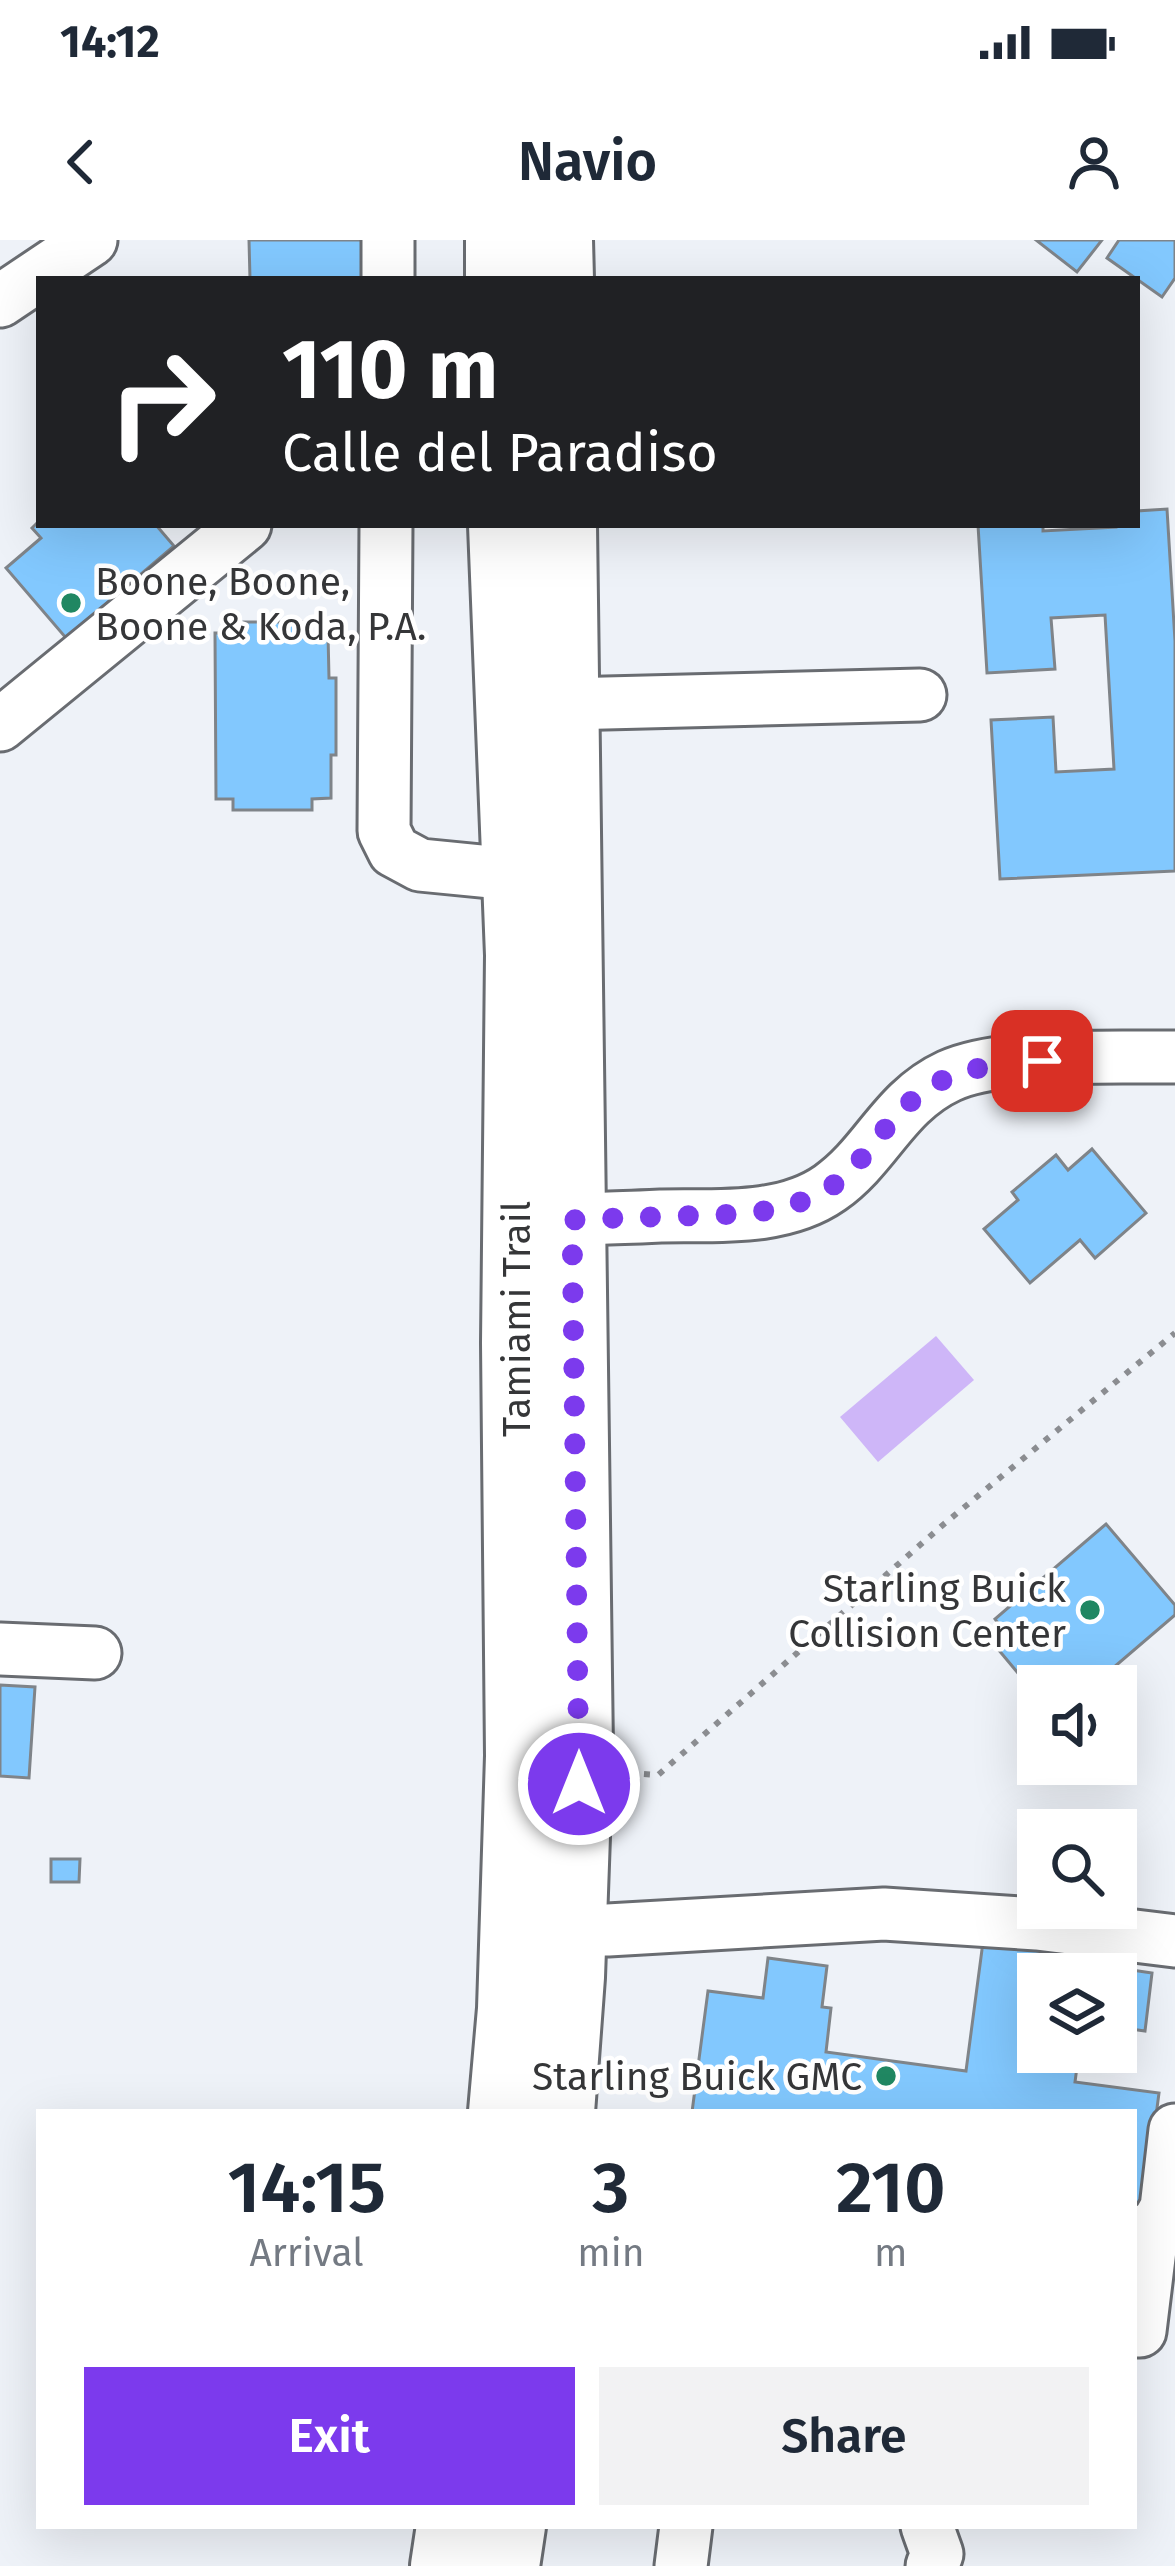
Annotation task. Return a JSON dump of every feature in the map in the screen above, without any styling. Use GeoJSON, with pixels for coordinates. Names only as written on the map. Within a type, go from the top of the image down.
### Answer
{"type":"FeatureCollection","features":[{"type":"Feature","properties":{"kind":"main road"},"geometry":{"type":"LineString","coordinates":[[499,240],[499,276]]}},
{"type":"Feature","properties":{"kind":"main road"},"geometry":{"type":"LineString","coordinates":[[559,240],[560,276]]}},
{"type":"Feature","properties":{"kind":"main road","name":"Tamiami Trail"},"geometry":{"type":"LineString","coordinates":[[503,528],[537,707],[544,1218],[579,1751],[503,2109]]}},
{"type":"Feature","properties":{"kind":"main road","name":"Tamiami Trail"},"geometry":{"type":"LineString","coordinates":[[537,707],[563,528]]}},
{"type":"Feature","properties":{"kind":"main road","name":"Tamiami Trail"},"geometry":{"type":"LineString","coordinates":[[544,1930],[561,2109]]}},
{"type":"Feature","properties":{"kind":"main road"},"geometry":{"type":"LineString","coordinates":[[444,2566],[450,2529]]}},
{"type":"Feature","properties":{"kind":"main road"},"geometry":{"type":"LineString","coordinates":[[506,2566],[512,2529]]}},
{"type":"Feature","properties":{"kind":"street"},"geometry":{"type":"LineString","coordinates":[[4,282],[53,240]]}},
{"type":"Feature","properties":{"kind":"street"},"geometry":{"type":"LineString","coordinates":[[4,282],[91,240]]}},
{"type":"Feature","properties":{"kind":"street"},"geometry":{"type":"LineString","coordinates":[[388,240],[388,276]]}},
{"type":"Feature","properties":{"kind":"street"},"geometry":{"type":"LineString","coordinates":[[0,725],[241,528]]}},
{"type":"Feature","properties":{"kind":"street"},"geometry":{"type":"LineString","coordinates":[[386,528],[384,831],[394,851],[420,865],[542,877]]}},
{"type":"Feature","properties":{"kind":"street"},"geometry":{"type":"LineString","coordinates":[[537,707],[920,695]]}},
{"type":"Feature","properties":{"kind":"street"},"geometry":{"type":"LineString","coordinates":[[544,1218],[758,1214],[791,1206],[829,1189],[857,1164],[893,1118],[949,1076],[978,1066],[1175,1057]]}},
{"type":"Feature","properties":{"kind":"street"},"geometry":{"type":"LineString","coordinates":[[0,1648],[94,1654]]}},
{"type":"Feature","properties":{"kind":"street"},"geometry":{"type":"LineString","coordinates":[[544,1930],[884,1914],[1037,1924],[1175,1941]]}},
{"type":"Feature","properties":{"kind":"street"},"geometry":{"type":"LineString","coordinates":[[1150,2333],[1143,2232],[1166,2208],[1175,2130]]}},
{"type":"Feature","properties":{"kind":"street"},"geometry":{"type":"LineString","coordinates":[[681,2566],[686,2529]]}},
{"type":"Feature","properties":{"kind":"street"},"geometry":{"type":"LineString","coordinates":[[928,2529],[937,2554],[932,2566]]}},
{"type":"Feature","properties":{"kind":"path"},"geometry":{"type":"LineString","coordinates":[[658,1775],[944,1523],[1175,1333]]}},
{"type":"Feature","properties":{"kind":"shaded area"},"geometry":{"type":"Polygon","coordinates":[[[936,1336],[974,1380],[878,1462],[840,1417],[936,1336]]]}},
{"type":"Feature","properties":{"kind":"building"},"geometry":{"type":"Polygon","coordinates":[[[249,240],[362,240],[363,276],[250,276],[249,240]]]}},
{"type":"Feature","properties":{"kind":"building"},"geometry":{"type":"Polygon","coordinates":[[[1036,240],[1102,240],[1077,272],[1036,240]]]}},
{"type":"Feature","properties":{"kind":"building"},"geometry":{"type":"Polygon","coordinates":[[[1119,240],[1175,240],[1175,278],[1162,297],[1140,281],[1140,276],[1132,276],[1107,258],[1119,240]]]}},
{"type":"Feature","properties":{"kind":"building"},"geometry":{"type":"Polygon","coordinates":[[[1167,509],[1175,641],[1175,871],[1000,879],[991,720],[1053,717],[1056,772],[1114,769],[1105,615],[1051,618],[1055,669],[987,673],[978,528],[1140,528],[1140,511],[1167,509]]]}},
{"type":"Feature","properties":{"kind":"building","name":"Boone, Boone, Boone & Koda, P.A."},"geometry":{"type":"Polygon","coordinates":[[[36,524],[36,528],[159,528],[174,546],[66,638],[6,568],[41,538],[32,528],[36,524]]]}},
{"type":"Feature","properties":{"kind":"building"},"geometry":{"type":"Polygon","coordinates":[[[244,622],[310,622],[310,635],[328,634],[329,678],[336,678],[336,755],[331,755],[331,798],[312,799],[312,810],[233,810],[233,799],[216,799],[215,633],[244,633],[244,622]]]}},
{"type":"Feature","properties":{"kind":"building"},"geometry":{"type":"Polygon","coordinates":[[[1092,1149],[1146,1213],[1095,1258],[1080,1240],[1030,1283],[984,1229],[1018,1200],[1012,1192],[1056,1155],[1068,1170],[1092,1149]]]}},
{"type":"Feature","properties":{"kind":"building","name":"Starling Buick Collision Center"},"geometry":{"type":"Polygon","coordinates":[[[1106,1524],[1175,1605],[1175,1615],[1117,1665],[1017,1665],[1017,1672],[987,1636],[1000,1626],[995,1619],[1106,1524]]]}},
{"type":"Feature","properties":{"kind":"building"},"geometry":{"type":"Polygon","coordinates":[[[0,1685],[35,1687],[29,1778],[0,1776],[0,1685]]]}},
{"type":"Feature","properties":{"kind":"building"},"geometry":{"type":"Polygon","coordinates":[[[51,1859],[80,1859],[79,1882],[51,1882],[51,1859]]]}},
{"type":"Feature","properties":{"kind":"building","name":"Starling Buick GMC"},"geometry":{"type":"Polygon","coordinates":[[[983,1942],[1063,1953],[1017,1953],[1017,2073],[1076,2073],[1075,2082],[1159,2093],[1144,2207],[1137,2206],[1137,2109],[692,2109],[708,1991],[763,1998],[768,1958],[827,1966],[822,2007],[831,2008],[826,2052],[966,2071],[983,1942]]]}},
{"type":"Feature","properties":{"kind":"building","name":"Starling Buick GMC"},"geometry":{"type":"Polygon","coordinates":[[[1137,1971],[1152,1973],[1145,2031],[1137,2030],[1137,1971]]]}},
{"type":"Feature","properties":{"kind":"place","name":"Boone, Boone, Boone & Koda, P.A."},"geometry":{"type":"Point","coordinates":[71,603]}},
{"type":"Feature","properties":{"kind":"place","name":"Starling Buick Collision Center"},"geometry":{"type":"Point","coordinates":[1090,1610]}},
{"type":"Feature","properties":{"kind":"place","name":"Starling Buick GMC"},"geometry":{"type":"Point","coordinates":[886,2076]}},
{"type":"Feature","properties":{"kind":"route"},"geometry":{"type":"LineString","coordinates":[[579,1784],[572,1220],[758,1214],[791,1206],[829,1189],[857,1164],[893,1118],[949,1076],[978,1066],[1042,1061]]}}]}
